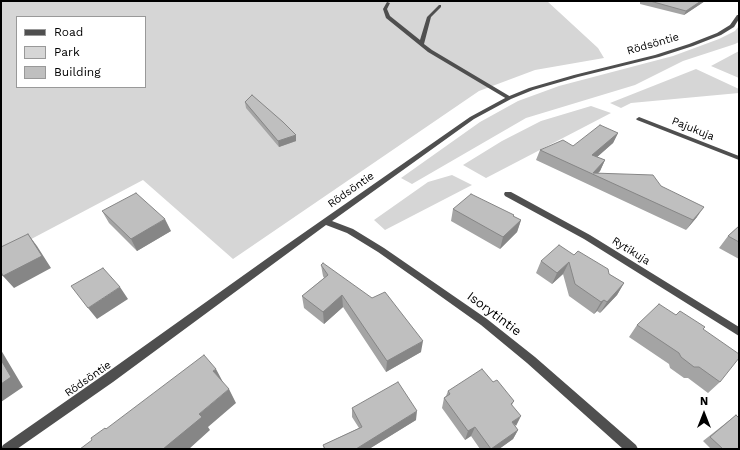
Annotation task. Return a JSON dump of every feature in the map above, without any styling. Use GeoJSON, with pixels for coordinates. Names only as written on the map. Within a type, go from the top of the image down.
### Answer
{"type":"FeatureCollection","features":[{"type":"Feature","properties":{"kind":"street"},"geometry":{"type":"LineString","coordinates":[[388,3],[386,9],[388,17],[430,51],[509,98]]}},
{"type":"Feature","properties":{"kind":"street"},"geometry":{"type":"LineString","coordinates":[[422,44],[429,18],[440,6]]}},
{"type":"Feature","properties":{"kind":"street","name":"Rödsöntie"},"geometry":{"type":"LineString","coordinates":[[7,449],[109,378],[268,261],[326,222],[472,118],[509,98],[551,83],[657,56],[691,45],[719,34],[732,26],[739,16]]}},
{"type":"Feature","properties":{"kind":"street","name":"Pajukuja"},"geometry":{"type":"LineString","coordinates":[[639,119],[739,158]]}},
{"type":"Feature","properties":{"kind":"street","name":"Rytikuja"},"geometry":{"type":"LineString","coordinates":[[508,194],[587,237],[739,332]]}},
{"type":"Feature","properties":{"kind":"street","name":"Isorytintie"},"geometry":{"type":"LineString","coordinates":[[326,222],[350,231],[382,250],[484,322],[531,360],[632,449]]}},
{"type":"Feature","properties":{"kind":"green space"},"geometry":{"type":"Polygon","coordinates":[[[1,1],[547,1],[598,48],[604,58],[535,70],[479,91],[233,259],[143,180],[1,255],[1,1]]]}},
{"type":"Feature","properties":{"kind":"green space"},"geometry":{"type":"Polygon","coordinates":[[[739,26],[739,42],[735,44],[683,61],[635,85],[526,118],[412,184],[401,178],[480,122],[518,101],[559,86],[673,56],[719,39],[735,31],[739,26]]]}},
{"type":"Feature","properties":{"kind":"green space"},"geometry":{"type":"Polygon","coordinates":[[[739,51],[739,78],[711,66],[739,51]]]}},
{"type":"Feature","properties":{"kind":"green space"},"geometry":{"type":"Polygon","coordinates":[[[696,69],[739,89],[739,93],[631,103],[621,108],[610,103],[696,69]]]}},
{"type":"Feature","properties":{"kind":"green space"},"geometry":{"type":"Polygon","coordinates":[[[591,106],[611,113],[486,178],[463,165],[502,141],[541,121],[591,106]]]}},
{"type":"Feature","properties":{"kind":"green space"},"geometry":{"type":"Polygon","coordinates":[[[452,175],[472,185],[385,230],[374,220],[428,182],[452,175]]]}},
{"type":"Feature","properties":{"kind":"building"},"geometry":{"type":"Polygon","coordinates":[[[650,1],[701,1],[686,11],[650,1]]]}},
{"type":"Feature","properties":{"kind":"building"},"geometry":{"type":"Polygon","coordinates":[[[252,95],[296,135],[278,141],[245,102],[252,95]]]}},
{"type":"Feature","properties":{"kind":"building"},"geometry":{"type":"Polygon","coordinates":[[[600,125],[618,133],[592,155],[605,160],[593,173],[653,175],[661,186],[704,207],[693,220],[540,150],[563,140],[573,146],[600,125]]]}},
{"type":"Feature","properties":{"kind":"building"},"geometry":{"type":"Polygon","coordinates":[[[136,193],[165,219],[131,239],[102,211],[136,193]]]}},
{"type":"Feature","properties":{"kind":"building"},"geometry":{"type":"Polygon","coordinates":[[[471,194],[514,215],[513,216],[521,220],[503,237],[453,209],[471,194]]]}},
{"type":"Feature","properties":{"kind":"building"},"geometry":{"type":"Polygon","coordinates":[[[739,226],[739,242],[728,236],[739,226]]]}},
{"type":"Feature","properties":{"kind":"building"},"geometry":{"type":"Polygon","coordinates":[[[28,234],[42,256],[3,276],[1,272],[1,247],[28,234]]]}},
{"type":"Feature","properties":{"kind":"building"},"geometry":{"type":"Polygon","coordinates":[[[559,245],[574,255],[578,251],[608,269],[609,274],[624,283],[607,302],[604,300],[601,302],[575,284],[569,262],[557,273],[541,261],[559,245]]]}},
{"type":"Feature","properties":{"kind":"building"},"geometry":{"type":"Polygon","coordinates":[[[323,263],[372,298],[385,292],[423,341],[387,361],[342,295],[323,312],[302,296],[328,275],[321,265],[323,263]]]}},
{"type":"Feature","properties":{"kind":"building"},"geometry":{"type":"Polygon","coordinates":[[[103,268],[120,287],[88,308],[71,286],[103,268]]]}},
{"type":"Feature","properties":{"kind":"building"},"geometry":{"type":"Polygon","coordinates":[[[659,304],[676,315],[680,311],[705,327],[703,329],[739,354],[739,358],[720,382],[699,367],[694,367],[681,357],[679,353],[637,325],[659,304]]]}},
{"type":"Feature","properties":{"kind":"building"},"geometry":{"type":"Polygon","coordinates":[[[204,355],[216,369],[213,371],[229,389],[199,414],[202,417],[163,449],[80,449],[92,440],[91,438],[105,428],[106,429],[204,355]]]}},
{"type":"Feature","properties":{"kind":"building"},"geometry":{"type":"Polygon","coordinates":[[[1,360],[11,377],[1,384],[1,360]]]}},
{"type":"Feature","properties":{"kind":"building"},"geometry":{"type":"Polygon","coordinates":[[[482,369],[493,382],[497,380],[514,401],[511,404],[521,416],[512,422],[518,430],[491,449],[475,427],[468,431],[444,398],[450,394],[448,391],[482,369]]]}},
{"type":"Feature","properties":{"kind":"building"},"geometry":{"type":"Polygon","coordinates":[[[398,382],[417,411],[356,449],[325,449],[323,445],[362,427],[352,408],[398,382]]]}},
{"type":"Feature","properties":{"kind":"building"},"geometry":{"type":"Polygon","coordinates":[[[736,415],[739,418],[739,449],[723,449],[710,437],[736,415]]]}}]}
